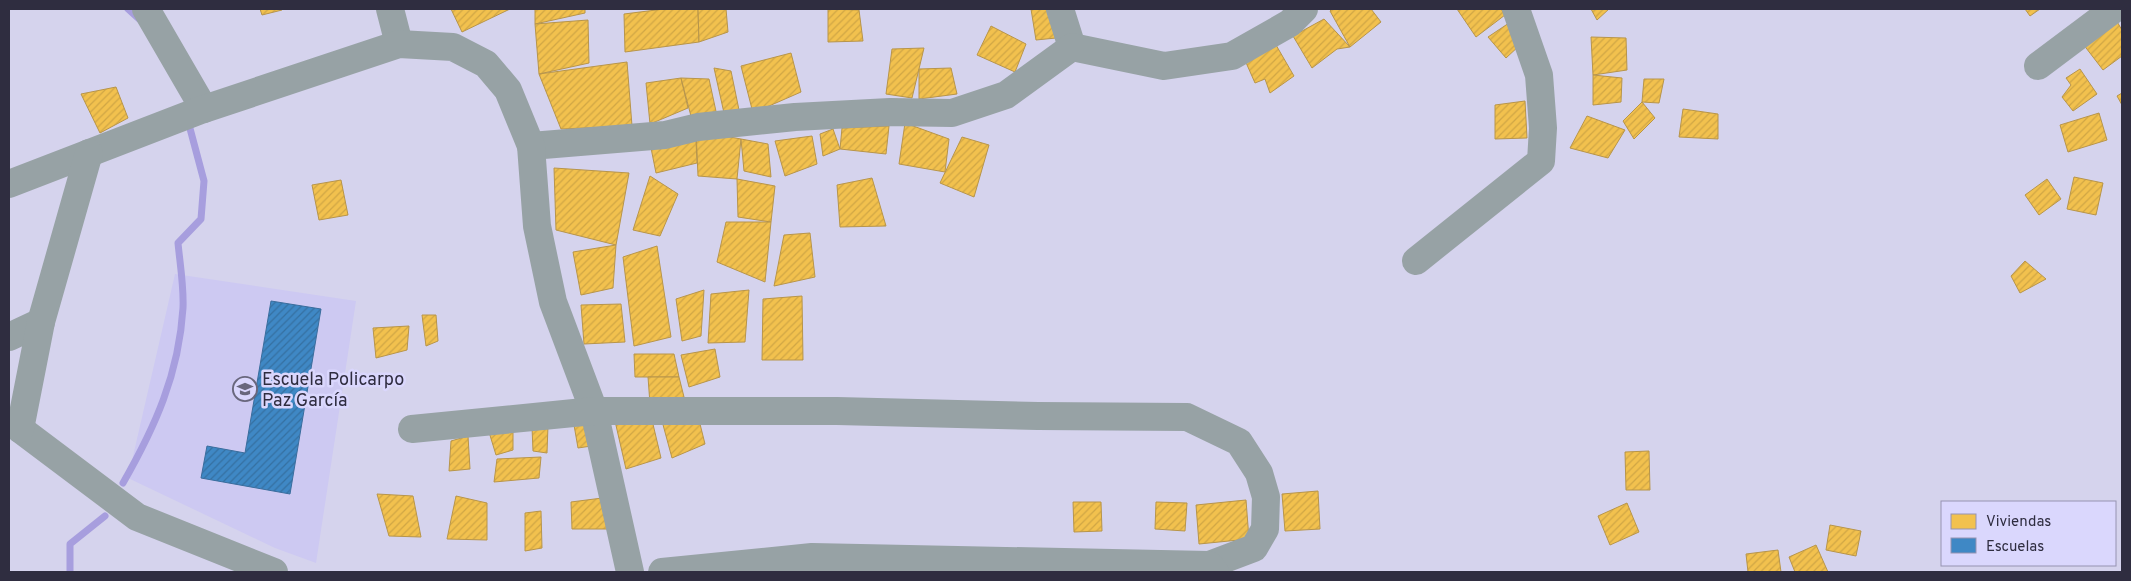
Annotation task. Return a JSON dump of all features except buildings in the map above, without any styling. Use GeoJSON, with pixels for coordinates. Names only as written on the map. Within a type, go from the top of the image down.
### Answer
{"type":"FeatureCollection","features":[{"type":"Feature","properties":{"kind":"street"},"geometry":{"type":"LineString","coordinates":[[146,9],[202,110]]}},
{"type":"Feature","properties":{"kind":"street"},"geometry":{"type":"LineString","coordinates":[[390,9],[399,44]]}},
{"type":"Feature","properties":{"kind":"street"},"geometry":{"type":"LineString","coordinates":[[1060,9],[1072,46]]}},
{"type":"Feature","properties":{"kind":"street"},"geometry":{"type":"LineString","coordinates":[[531,146],[665,135],[698,127],[794,118],[890,112],[952,113],[1006,95],[1072,46],[1164,66],[1232,56],[1290,23],[1304,9]]}},
{"type":"Feature","properties":{"kind":"street"},"geometry":{"type":"LineString","coordinates":[[1416,260],[1541,161],[1543,128],[1539,75],[1516,9]]}},
{"type":"Feature","properties":{"kind":"street"},"geometry":{"type":"LineString","coordinates":[[2038,66],[2114,9]]}},
{"type":"Feature","properties":{"kind":"street"},"geometry":{"type":"LineString","coordinates":[[9,184],[202,110],[399,44],[452,47],[486,64],[508,90],[531,146],[538,226],[553,302],[594,410],[630,572]]}},
{"type":"Feature","properties":{"kind":"street"},"geometry":{"type":"LineString","coordinates":[[89,153],[41,322],[14,431],[137,517],[274,572]]}},
{"type":"Feature","properties":{"kind":"street"},"geometry":{"type":"LineString","coordinates":[[9,337],[41,322]]}},
{"type":"Feature","properties":{"kind":"street"},"geometry":{"type":"LineString","coordinates":[[412,429],[594,410],[837,411],[1038,416],[1186,417],[1239,442],[1258,474],[1266,497],[1265,529],[1254,548],[1212,569],[812,558],[662,572]]}},
{"type":"Feature","properties":{"kind":"shaded area","name":"Escuela Policarpo Paz García"},"geometry":{"type":"Polygon","coordinates":[[[175,274],[356,301],[316,563],[275,548],[128,478],[175,274]]]}},
{"type":"Feature","properties":{"kind":"waterway"},"geometry":{"type":"LineString","coordinates":[[128,9],[139,19]]}},
{"type":"Feature","properties":{"kind":"waterway"},"geometry":{"type":"LineString","coordinates":[[123,483],[164,399],[171,378],[181,332],[183,308],[178,243],[201,219],[204,181],[188,121]]}},
{"type":"Feature","properties":{"kind":"waterway"},"geometry":{"type":"LineString","coordinates":[[70,572],[70,544],[105,516]]}},
{"type":"Feature","properties":{"kind":"place","name":"Escuela Policarpo Paz García"},"geometry":{"type":"Point","coordinates":[245,389]}}]}
